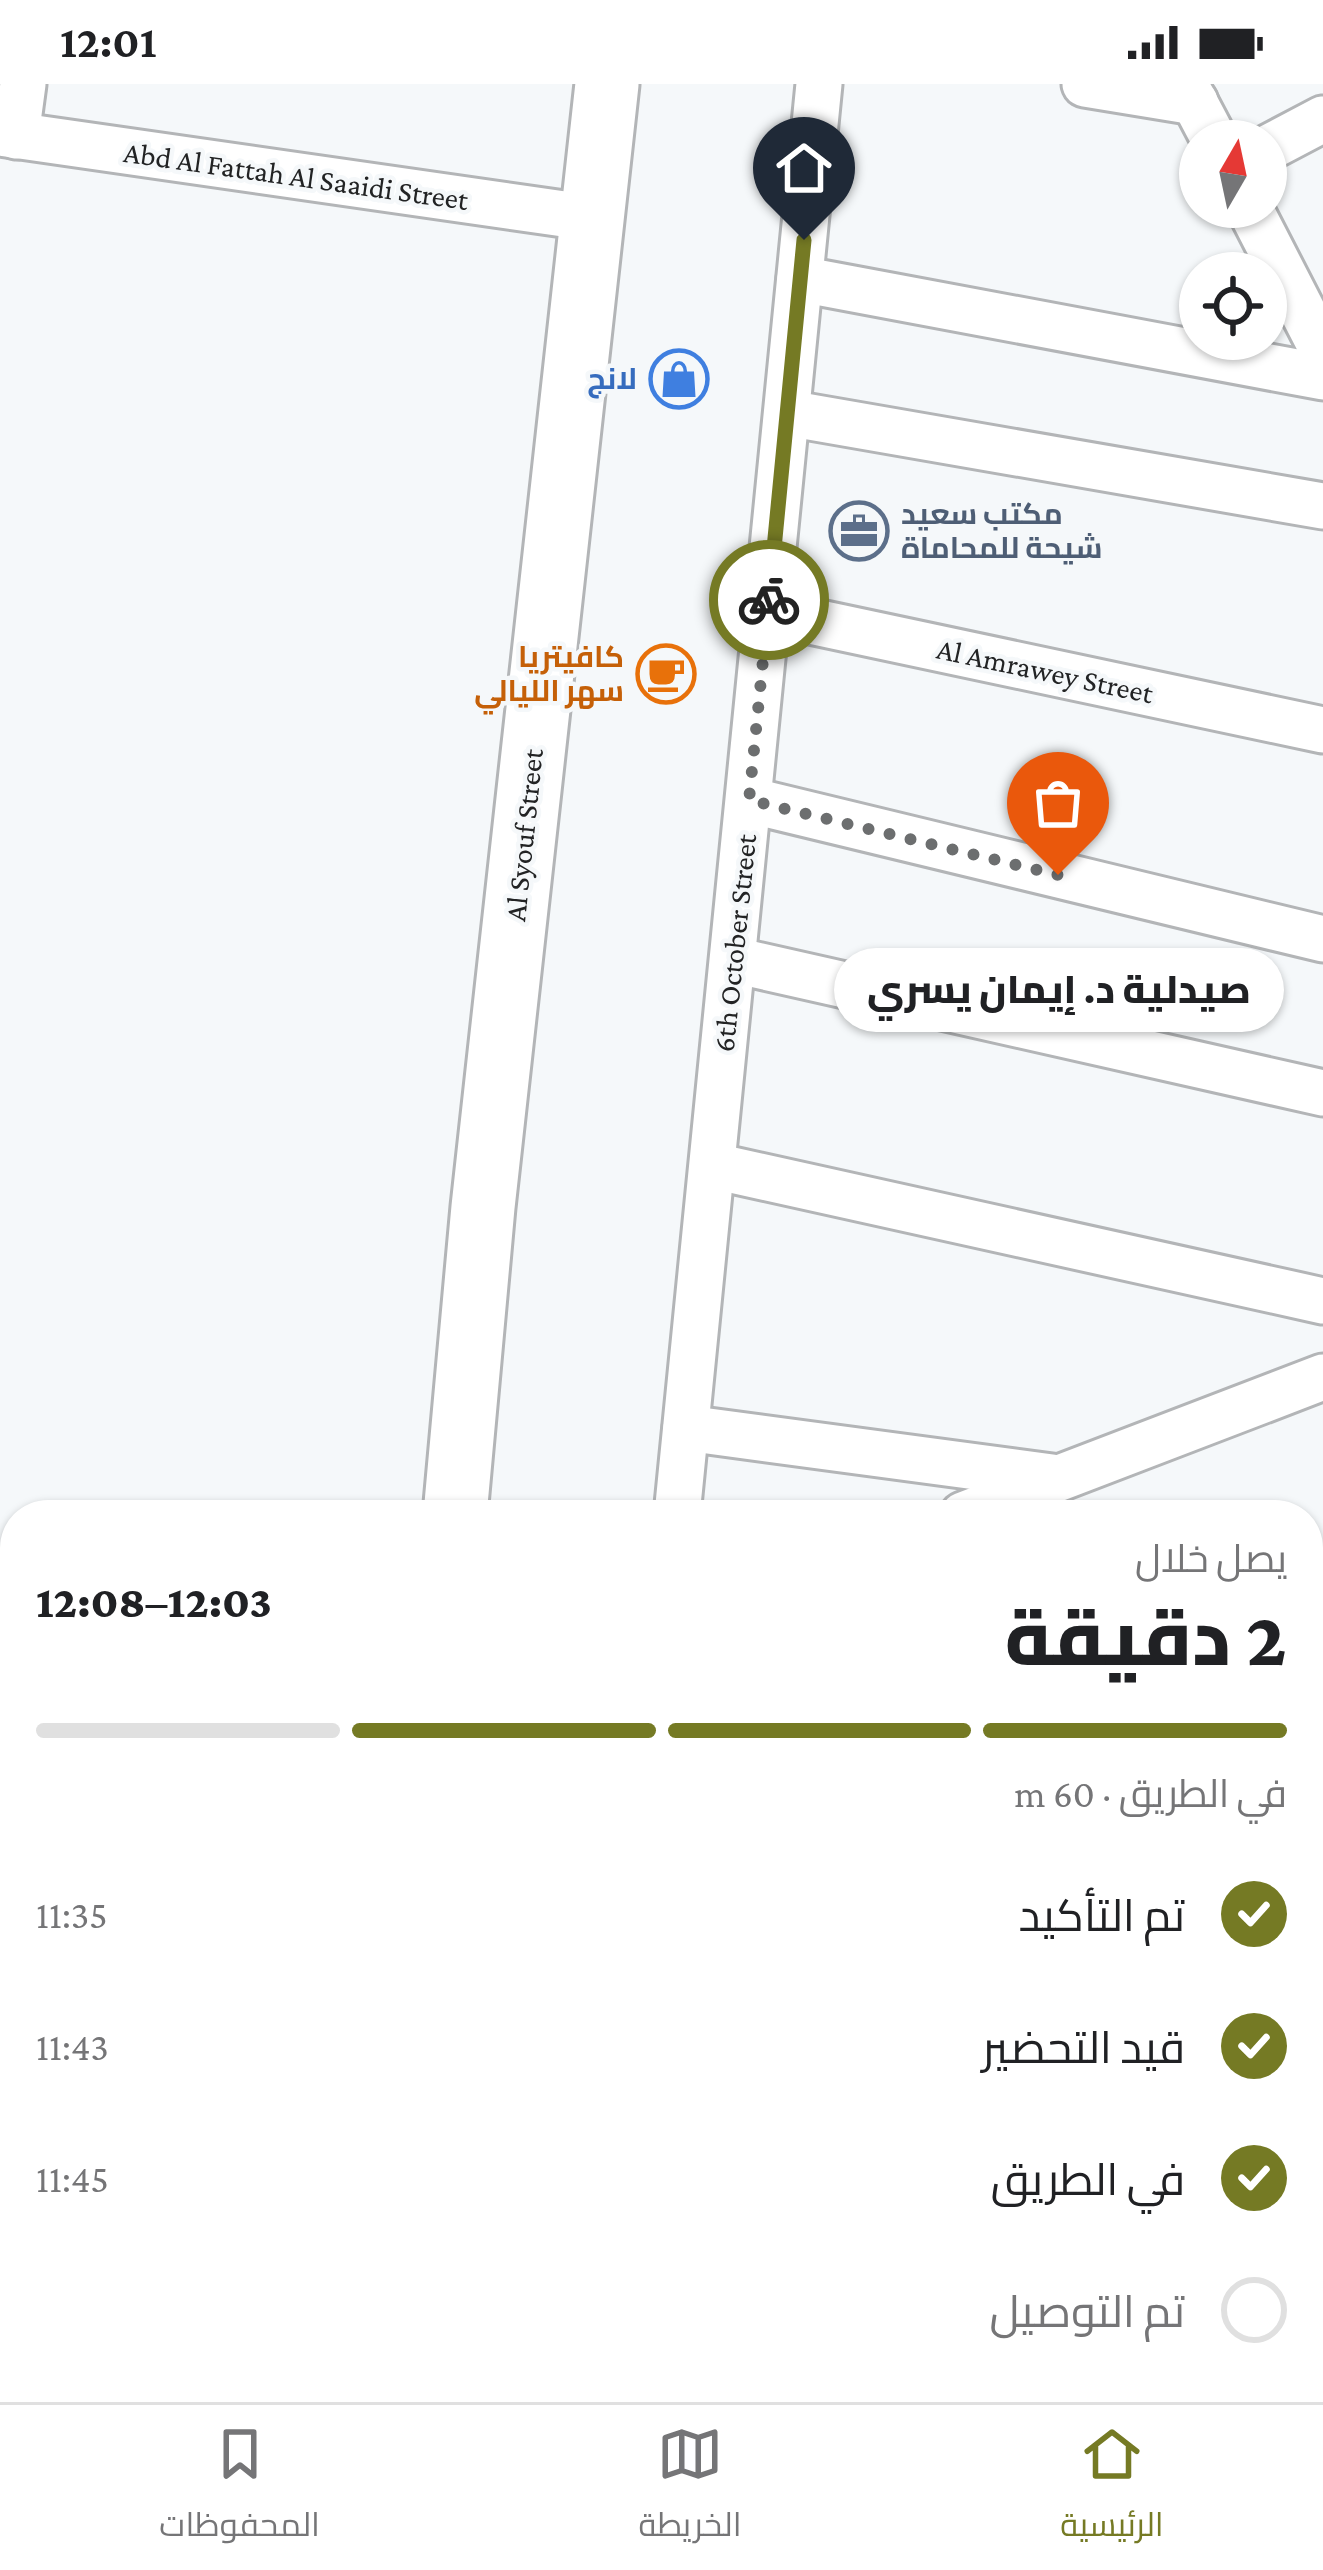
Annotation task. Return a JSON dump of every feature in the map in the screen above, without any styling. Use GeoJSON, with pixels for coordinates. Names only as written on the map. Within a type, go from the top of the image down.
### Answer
{"type":"FeatureCollection","features":[{"type":"Feature","properties":{"kind":"main road","name":"Al Syouf Street"},"geometry":{"type":"LineString","coordinates":[[456,1500],[486,1184],[607,84]]}},
{"type":"Feature","properties":{"kind":"street"},"geometry":{"type":"LineString","coordinates":[[8,135],[23,84]]}},
{"type":"Feature","properties":{"kind":"street","name":"6th October Street"},"geometry":{"type":"LineString","coordinates":[[679,1500],[818,84]]}},
{"type":"Feature","properties":{"kind":"street"},"geometry":{"type":"LineString","coordinates":[[1085,84],[1198,109]]}},
{"type":"Feature","properties":{"kind":"street"},"geometry":{"type":"LineString","coordinates":[[1287,138],[1323,119]]}},
{"type":"Feature","properties":{"kind":"street","name":"Abd Al Fattah Al Saaidi Street"},"geometry":{"type":"LineString","coordinates":[[8,135],[592,218]]}},
{"type":"Feature","properties":{"kind":"street"},"geometry":{"type":"LineString","coordinates":[[1263,228],[1311,299],[1323,351]]}},
{"type":"Feature","properties":{"kind":"street"},"geometry":{"type":"LineString","coordinates":[[800,279],[1323,377]]}},
{"type":"Feature","properties":{"kind":"street"},"geometry":{"type":"LineString","coordinates":[[787,413],[1323,506]]}},
{"type":"Feature","properties":{"kind":"street","name":"Al Amrawey Street"},"geometry":{"type":"LineString","coordinates":[[768,612],[1323,730]]}},
{"type":"Feature","properties":{"kind":"street"},"geometry":{"type":"LineString","coordinates":[[749,800],[1323,939]]}},
{"type":"Feature","properties":{"kind":"street"},"geometry":{"type":"LineString","coordinates":[[734,960],[1323,1093]]}},
{"type":"Feature","properties":{"kind":"street"},"geometry":{"type":"LineString","coordinates":[[714,1166],[1323,1300]]}},
{"type":"Feature","properties":{"kind":"street"},"geometry":{"type":"LineString","coordinates":[[1003,1500],[1323,1377]]}},
{"type":"Feature","properties":{"kind":"street"},"geometry":{"type":"LineString","coordinates":[[686,1428],[1060,1478]]}},
{"type":"Feature","properties":{"kind":"way so far"},"geometry":{"type":"LineString","coordinates":[[769,600],[749,800],[1058,875]]}},
{"type":"Feature","properties":{"kind":"place","name":"لانج"},"geometry":{"type":"Point","coordinates":[679,379]}},
{"type":"Feature","properties":{"kind":"place","name":"مكتب سعيد شيحة للمحاماة"},"geometry":{"type":"Point","coordinates":[859,531]}},
{"type":"Feature","properties":{"kind":"place","name":"كافيتريا سهر الليالي"},"geometry":{"type":"Point","coordinates":[666,674]}},
{"type":"Feature","properties":{"kind":"place","name":"صيدلية د. إيمان يسري"},"geometry":{"type":"Point","coordinates":[1058,875]}},
{"type":"Feature","properties":{"kind":"route"},"geometry":{"type":"LineString","coordinates":[[769,600],[804,240]]}}]}
